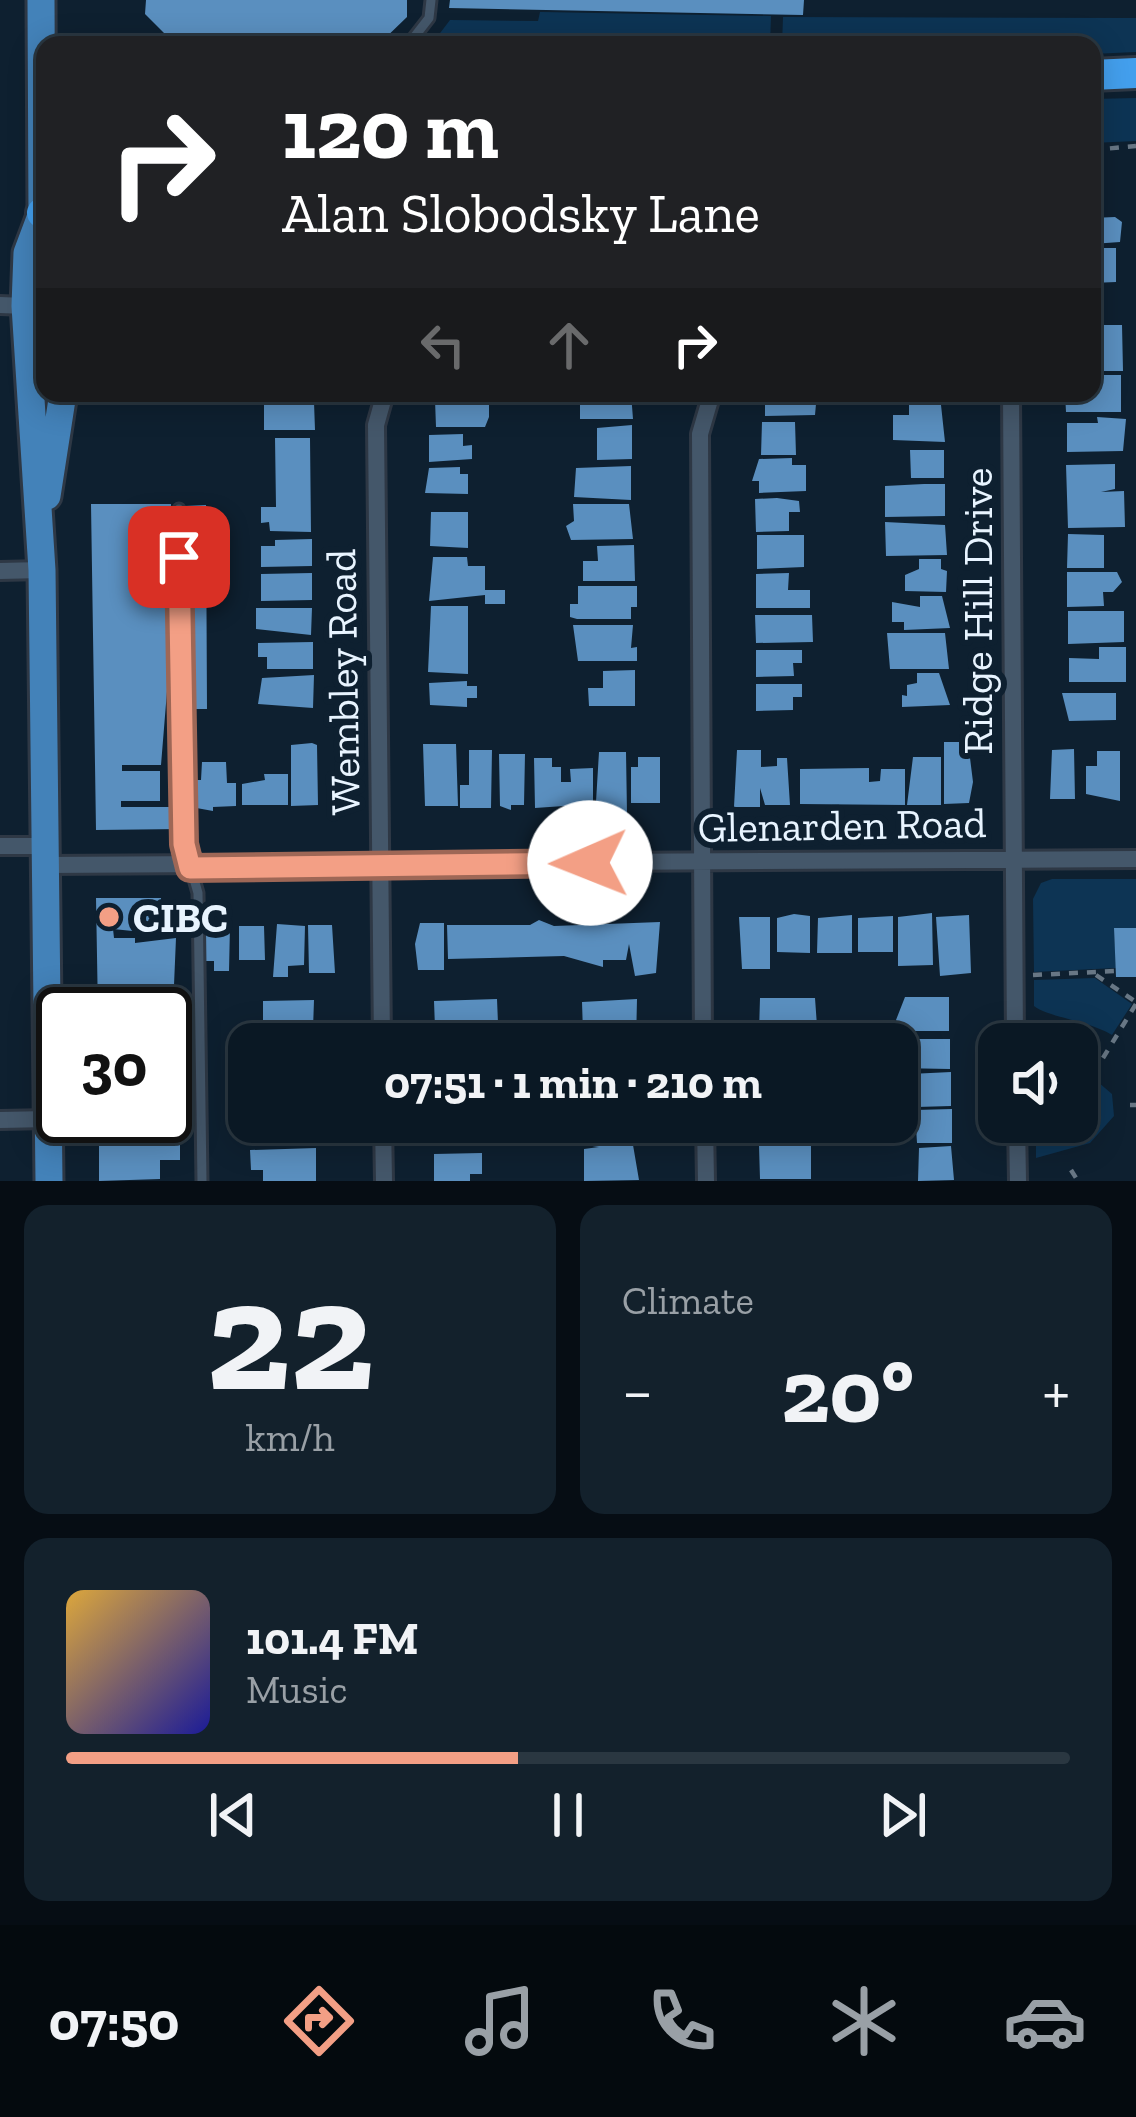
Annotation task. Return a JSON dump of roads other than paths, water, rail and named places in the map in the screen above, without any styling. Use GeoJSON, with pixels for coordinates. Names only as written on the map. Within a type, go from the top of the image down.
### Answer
{"type":"FeatureCollection","features":[{"type":"Feature","properties":{"kind":"highway"},"geometry":{"type":"LineString","coordinates":[[1101,75],[1136,74]]}},
{"type":"Feature","properties":{"kind":"main road"},"geometry":{"type":"LineString","coordinates":[[41,0],[42,36]]}},
{"type":"Feature","properties":{"kind":"main road"},"geometry":{"type":"LineString","coordinates":[[36,233],[27,253],[23,308],[41,536],[47,987]]}},
{"type":"Feature","properties":{"kind":"main road"},"geometry":{"type":"LineString","coordinates":[[41,536],[62,402]]}},
{"type":"Feature","properties":{"kind":"main road"},"geometry":{"type":"LineString","coordinates":[[49,1143],[50,1181]]}},
{"type":"Feature","properties":{"kind":"street","name":"Wembley Road"},"geometry":{"type":"LineString","coordinates":[[382,1023],[376,425],[383,402]]}},
{"type":"Feature","properties":{"kind":"street"},"geometry":{"type":"LineString","coordinates":[[703,1023],[700,434],[709,402]]}},
{"type":"Feature","properties":{"kind":"street","name":"Ridge Hill Drive"},"geometry":{"type":"LineString","coordinates":[[1011,402],[1016,1023]]}},
{"type":"Feature","properties":{"kind":"street"},"geometry":{"type":"LineString","coordinates":[[0,571],[42,570]]}},
{"type":"Feature","properties":{"kind":"street","name":"Glenarden Road"},"geometry":{"type":"LineString","coordinates":[[0,846],[45,856],[190,868],[1136,859]]}},
{"type":"Feature","properties":{"kind":"street"},"geometry":{"type":"LineString","coordinates":[[0,1120],[36,1119]]}},
{"type":"Feature","properties":{"kind":"street"},"geometry":{"type":"LineString","coordinates":[[383,1143],[384,1181]]}},
{"type":"Feature","properties":{"kind":"street"},"geometry":{"type":"LineString","coordinates":[[705,1143],[706,1181]]}},
{"type":"Feature","properties":{"kind":"street"},"geometry":{"type":"LineString","coordinates":[[1017,1143],[1018,1181]]}},
{"type":"Feature","properties":{"kind":"lane"},"geometry":{"type":"LineString","coordinates":[[415,36],[429,18],[431,0]]}},
{"type":"Feature","properties":{"kind":"lane"},"geometry":{"type":"LineString","coordinates":[[179,509],[184,844],[198,892],[202,1181]]}},
{"type":"Feature","properties":{"kind":"place","name":"CIBC"},"geometry":{"type":"Point","coordinates":[109,917]}}]}
